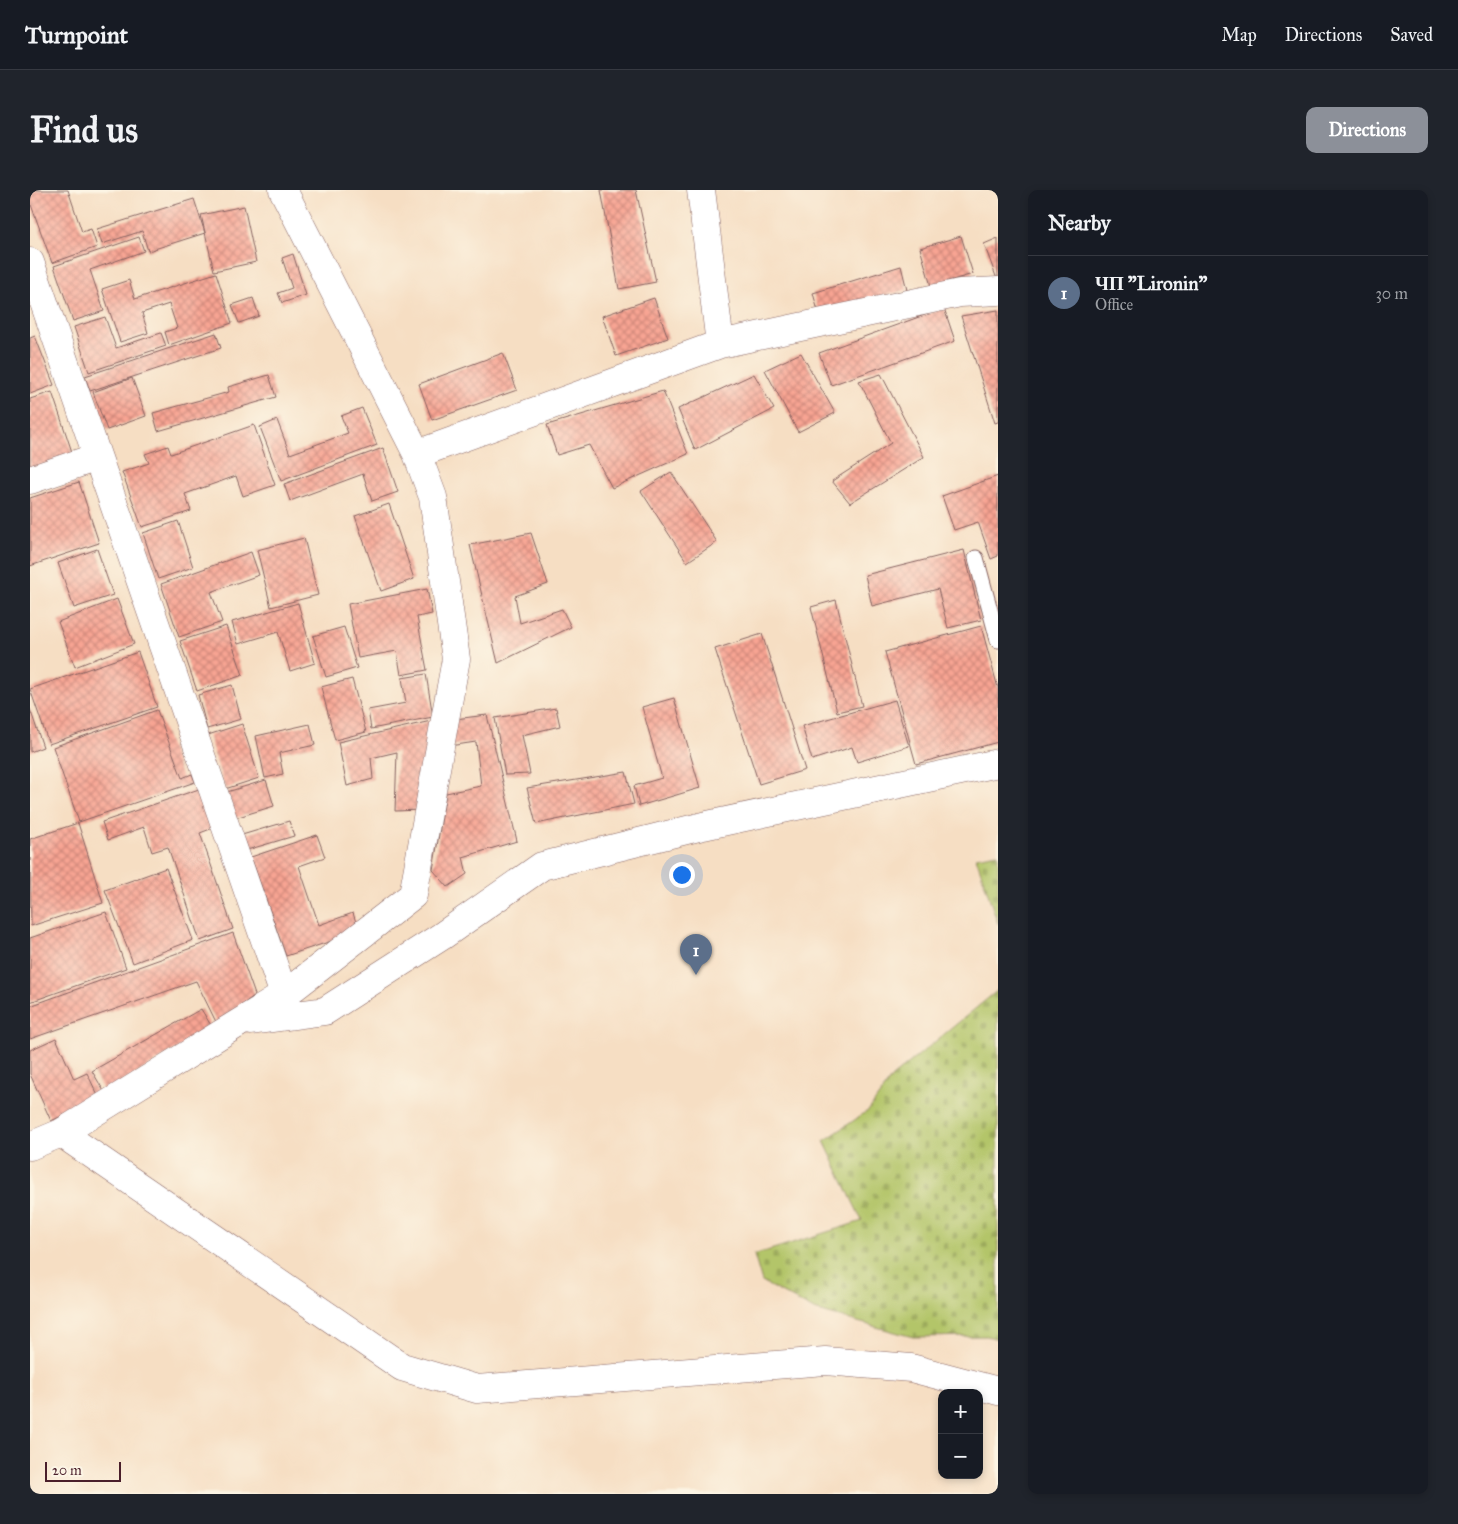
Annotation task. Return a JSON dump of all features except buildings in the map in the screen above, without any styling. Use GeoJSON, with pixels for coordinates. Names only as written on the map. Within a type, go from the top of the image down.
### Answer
{"type":"FeatureCollection","features":[{"type":"Feature","properties":{"kind":"street"},"geometry":{"type":"LineString","coordinates":[[30,1146],[61,1133],[284,995],[413,895],[456,659],[433,497],[417,454],[283,190]]}},
{"type":"Feature","properties":{"kind":"street"},"geometry":{"type":"LineString","coordinates":[[701,190],[720,344]]}},
{"type":"Feature","properties":{"kind":"street"},"geometry":{"type":"LineString","coordinates":[[30,262],[284,995]]}},
{"type":"Feature","properties":{"kind":"street"},"geometry":{"type":"LineString","coordinates":[[417,454],[720,344],[960,293],[998,291]]}},
{"type":"Feature","properties":{"kind":"street"},"geometry":{"type":"LineString","coordinates":[[30,480],[97,457]]}},
{"type":"Feature","properties":{"kind":"street"},"geometry":{"type":"LineString","coordinates":[[244,1021],[325,1012],[442,936],[542,866],[702,826],[998,763]]}},
{"type":"Feature","properties":{"kind":"street"},"geometry":{"type":"LineString","coordinates":[[61,1133],[402,1367],[477,1389],[826,1361],[911,1368],[998,1391]]}},
{"type":"Feature","properties":{"kind":"lane"},"geometry":{"type":"LineString","coordinates":[[976,558],[998,640]]}},
{"type":"Feature","properties":{"kind":"green space"},"geometry":{"type":"Polygon","coordinates":[[[998,853],[998,924],[976,857],[998,853]]]}},
{"type":"Feature","properties":{"kind":"green space"},"geometry":{"type":"Polygon","coordinates":[[[998,990],[998,1339],[987,1336],[913,1337],[814,1310],[762,1282],[754,1255],[862,1221],[824,1141],[869,1110],[892,1077],[998,990]]]}},
{"type":"Feature","properties":{"kind":"place","name":"ЧП \"Lironin\""},"geometry":{"type":"Point","coordinates":[696,975]}}]}
